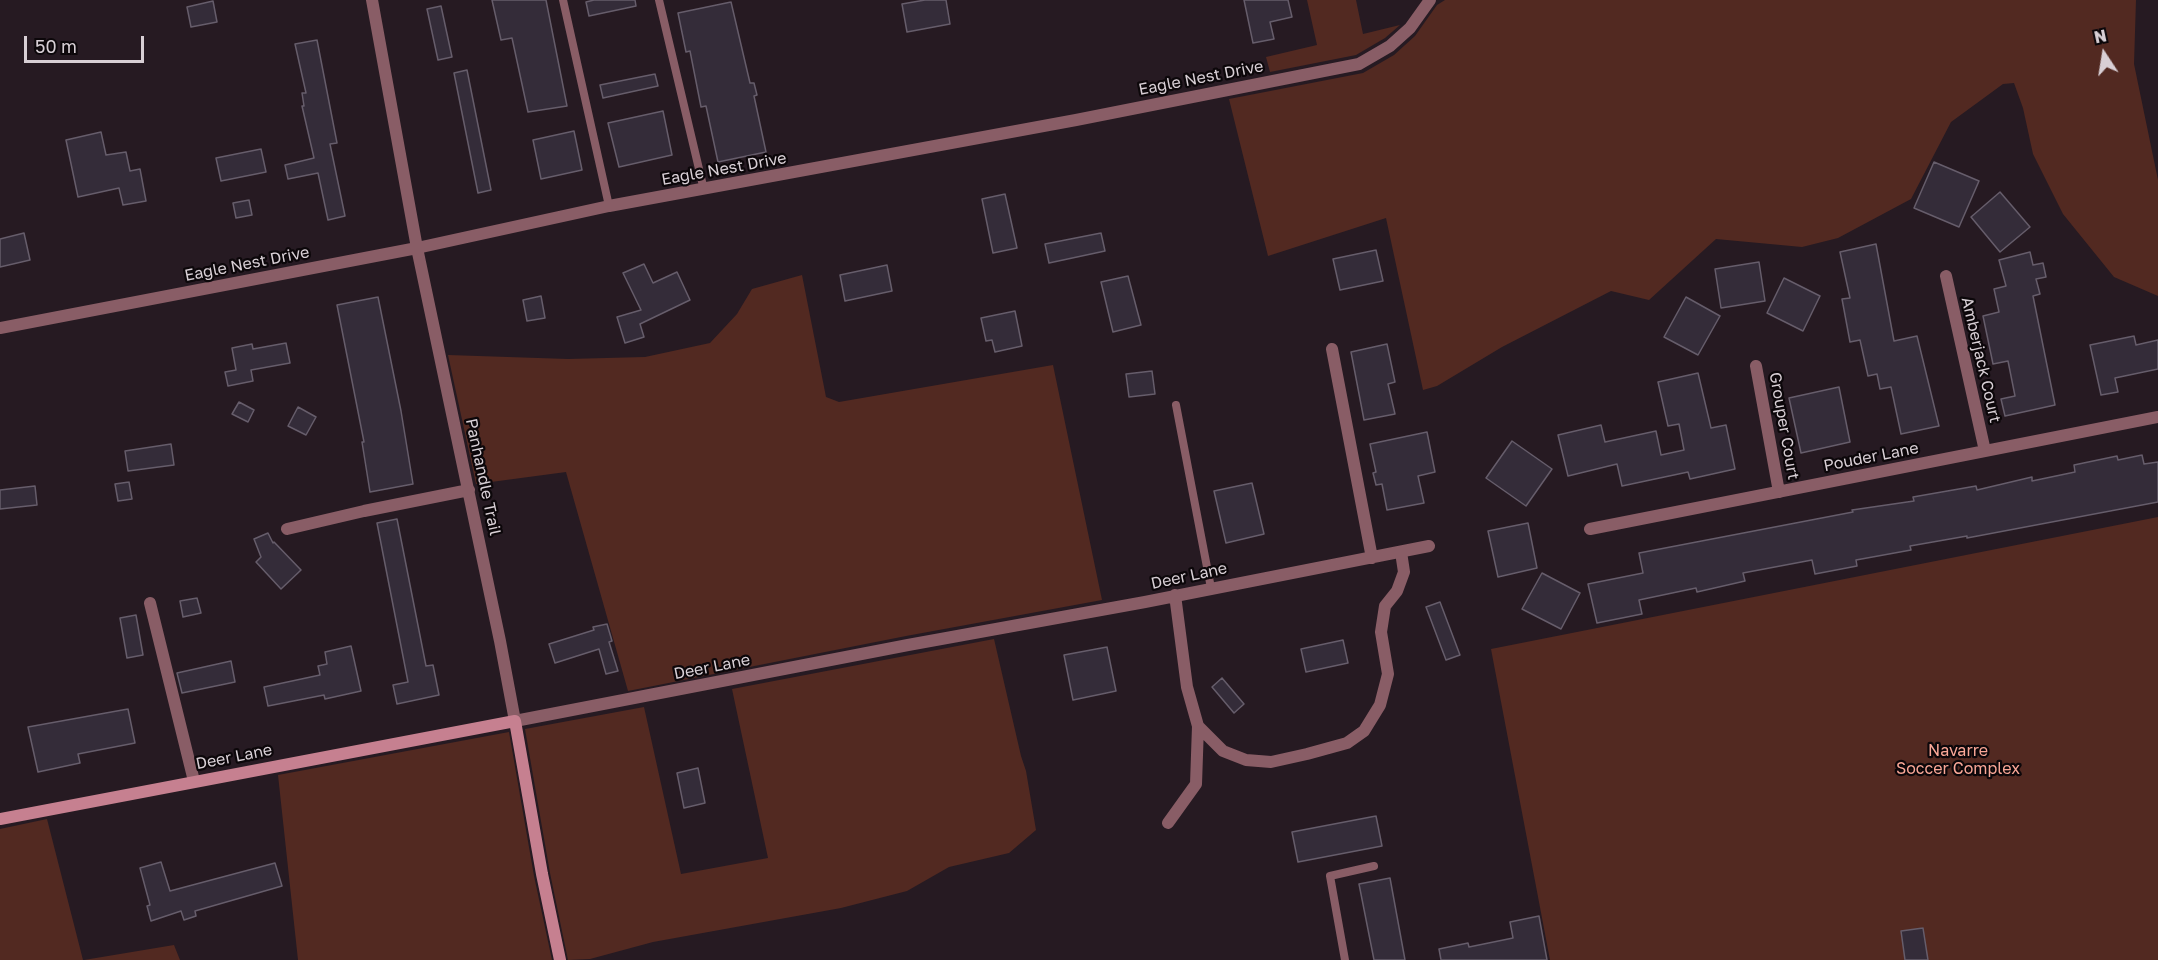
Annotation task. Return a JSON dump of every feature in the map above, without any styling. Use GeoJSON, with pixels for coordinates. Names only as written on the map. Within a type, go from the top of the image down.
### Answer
{"type":"FeatureCollection","features":[{"type":"Feature","properties":{"kind":"street","name":"Panhandle Trail"},"geometry":{"type":"LineString","coordinates":[[372,0],[417,248],[469,490],[560,960]]}},
{"type":"Feature","properties":{"kind":"street","name":"Eagle Nest Drive"},"geometry":{"type":"LineString","coordinates":[[0,328],[417,248],[609,206],[704,190],[1359,64],[1390,46],[1410,28],[1430,0]]}},
{"type":"Feature","properties":{"kind":"street","name":"Amberjack Court"},"geometry":{"type":"LineString","coordinates":[[1946,276],[1985,451]]}},
{"type":"Feature","properties":{"kind":"street"},"geometry":{"type":"LineString","coordinates":[[1332,349],[1372,558]]}},
{"type":"Feature","properties":{"kind":"street","name":"Grouper Court"},"geometry":{"type":"LineString","coordinates":[[1756,366],[1779,492]]}},
{"type":"Feature","properties":{"kind":"street","name":"Pouder Lane"},"geometry":{"type":"LineString","coordinates":[[1590,529],[2158,417]]}},
{"type":"Feature","properties":{"kind":"street"},"geometry":{"type":"LineString","coordinates":[[286,529],[469,490]]}},
{"type":"Feature","properties":{"kind":"street","name":"Deer Lane"},"geometry":{"type":"LineString","coordinates":[[0,819],[1429,546]]}},
{"type":"Feature","properties":{"kind":"street"},"geometry":{"type":"LineString","coordinates":[[1198,726],[1223,752],[1246,760],[1271,762],[1347,743],[1364,731],[1380,705],[1388,674],[1381,632],[1385,606],[1397,591],[1404,572],[1401,552]]}},
{"type":"Feature","properties":{"kind":"street"},"geometry":{"type":"LineString","coordinates":[[1168,823],[1196,784],[1198,726],[1187,687],[1175,595]]}},
{"type":"Feature","properties":{"kind":"street"},"geometry":{"type":"LineString","coordinates":[[150,603],[194,781]]}},
{"type":"Feature","properties":{"kind":"lane"},"geometry":{"type":"LineString","coordinates":[[563,0],[609,206]]}},
{"type":"Feature","properties":{"kind":"lane"},"geometry":{"type":"LineString","coordinates":[[659,0],[704,190]]}},
{"type":"Feature","properties":{"kind":"lane"},"geometry":{"type":"LineString","coordinates":[[1176,405],[1211,588]]}},
{"type":"Feature","properties":{"kind":"lane"},"geometry":{"type":"LineString","coordinates":[[1345,960],[1330,876],[1374,866]]}},
{"type":"Feature","properties":{"kind":"green space"},"geometry":{"type":"Polygon","coordinates":[[[1307,0],[1356,0],[1363,34],[1400,25],[1385,38],[1356,55],[1270,72],[1266,57],[1317,45],[1307,0]]]}},
{"type":"Feature","properties":{"kind":"green space"},"geometry":{"type":"Polygon","coordinates":[[[1445,0],[2136,0],[2134,64],[2158,180],[2158,296],[2114,277],[2063,214],[2033,154],[2023,108],[2014,83],[2003,84],[1951,122],[1911,199],[1838,238],[1802,247],[1716,239],[1649,300],[1611,291],[1502,347],[1437,386],[1423,390],[1386,218],[1268,256],[1229,99],[1363,73],[1394,55],[1415,36],[1437,5],[1445,0]]]}},
{"type":"Feature","properties":{"kind":"green space"},"geometry":{"type":"Polygon","coordinates":[[[802,275],[826,397],[839,402],[1053,365],[1102,600],[628,691],[566,472],[476,484],[448,355],[568,359],[645,357],[710,343],[737,314],[752,289],[802,275]]]}},
{"type":"Feature","properties":{"kind":"green space","name":"Navarre Soccer Complex"},"geometry":{"type":"Polygon","coordinates":[[[2158,517],[2158,960],[1550,960],[1491,649],[2158,517]]]}},
{"type":"Feature","properties":{"kind":"green space"},"geometry":{"type":"Polygon","coordinates":[[[994,639],[1026,771],[1036,830],[1009,853],[949,867],[907,891],[841,908],[653,942],[590,959],[568,960],[525,729],[644,707],[681,874],[768,858],[732,689],[994,639]]]}},
{"type":"Feature","properties":{"kind":"green space"},"geometry":{"type":"Polygon","coordinates":[[[509,732],[534,876],[552,960],[298,960],[278,775],[509,732]]]}},
{"type":"Feature","properties":{"kind":"green space"},"geometry":{"type":"Polygon","coordinates":[[[47,819],[83,960],[0,960],[0,829],[47,819]]]}},
{"type":"Feature","properties":{"kind":"green space"},"geometry":{"type":"Polygon","coordinates":[[[174,945],[180,960],[84,960],[174,945]]]}},
{"type":"Feature","properties":{"kind":"building"},"geometry":{"type":"Polygon","coordinates":[[[492,0],[546,0],[567,106],[528,112],[512,38],[501,40],[492,0]]]}},
{"type":"Feature","properties":{"kind":"building"},"geometry":{"type":"Polygon","coordinates":[[[635,0],[636,6],[589,16],[586,2],[635,0]]]}},
{"type":"Feature","properties":{"kind":"building"},"geometry":{"type":"Polygon","coordinates":[[[925,0],[946,0],[950,24],[907,32],[902,4],[925,0]]]}},
{"type":"Feature","properties":{"kind":"building"},"geometry":{"type":"Polygon","coordinates":[[[1244,0],[1288,0],[1292,17],[1270,22],[1274,39],[1253,43],[1244,0]]]}},
{"type":"Feature","properties":{"kind":"building"},"geometry":{"type":"Polygon","coordinates":[[[213,1],[217,22],[191,27],[187,7],[213,1]]]}},
{"type":"Feature","properties":{"kind":"building"},"geometry":{"type":"Polygon","coordinates":[[[731,2],[750,83],[754,83],[757,95],[754,96],[766,152],[718,162],[706,106],[701,107],[690,51],[686,52],[678,13],[731,2]]]}},
{"type":"Feature","properties":{"kind":"building"},"geometry":{"type":"Polygon","coordinates":[[[441,6],[452,57],[438,60],[427,9],[441,6]]]}},
{"type":"Feature","properties":{"kind":"building"},"geometry":{"type":"Polygon","coordinates":[[[317,40],[337,143],[330,144],[345,216],[328,220],[318,173],[288,179],[285,165],[314,158],[302,106],[304,106],[302,93],[306,93],[295,44],[317,40]]]}},
{"type":"Feature","properties":{"kind":"building"},"geometry":{"type":"Polygon","coordinates":[[[467,70],[491,190],[478,193],[454,73],[467,70]]]}},
{"type":"Feature","properties":{"kind":"building"},"geometry":{"type":"Polygon","coordinates":[[[655,74],[658,86],[603,98],[600,85],[655,74]]]}},
{"type":"Feature","properties":{"kind":"building"},"geometry":{"type":"Polygon","coordinates":[[[663,111],[672,155],[619,167],[608,123],[663,111]]]}},
{"type":"Feature","properties":{"kind":"building"},"geometry":{"type":"Polygon","coordinates":[[[574,131],[582,170],[541,179],[533,140],[574,131]]]}},
{"type":"Feature","properties":{"kind":"building"},"geometry":{"type":"Polygon","coordinates":[[[101,132],[106,155],[126,152],[130,171],[140,169],[146,201],[123,205],[119,188],[78,197],[66,140],[101,132]]]}},
{"type":"Feature","properties":{"kind":"building"},"geometry":{"type":"Polygon","coordinates":[[[261,149],[266,172],[221,181],[216,158],[261,149]]]}},
{"type":"Feature","properties":{"kind":"building"},"geometry":{"type":"Polygon","coordinates":[[[1934,162],[1979,181],[1959,227],[1914,208],[1934,162]]]}},
{"type":"Feature","properties":{"kind":"building"},"geometry":{"type":"Polygon","coordinates":[[[2000,192],[2030,227],[2000,252],[1971,217],[2000,192]]]}},
{"type":"Feature","properties":{"kind":"building"},"geometry":{"type":"Polygon","coordinates":[[[1005,194],[1017,248],[993,253],[982,199],[1005,194]]]}},
{"type":"Feature","properties":{"kind":"building"},"geometry":{"type":"Polygon","coordinates":[[[249,200],[252,215],[236,218],[233,203],[249,200]]]}},
{"type":"Feature","properties":{"kind":"building"},"geometry":{"type":"Polygon","coordinates":[[[24,233],[30,260],[0,267],[0,239],[24,233]]]}},
{"type":"Feature","properties":{"kind":"building"},"geometry":{"type":"Polygon","coordinates":[[[1101,233],[1105,251],[1049,263],[1045,244],[1101,233]]]}},
{"type":"Feature","properties":{"kind":"building"},"geometry":{"type":"Polygon","coordinates":[[[1876,244],[1894,341],[1917,336],[1939,426],[1901,434],[1891,387],[1880,389],[1877,374],[1868,376],[1860,340],[1850,342],[1842,299],[1850,298],[1840,252],[1876,244]]]}},
{"type":"Feature","properties":{"kind":"building"},"geometry":{"type":"Polygon","coordinates":[[[1376,250],[1383,281],[1340,290],[1333,259],[1376,250]]]}},
{"type":"Feature","properties":{"kind":"building"},"geometry":{"type":"Polygon","coordinates":[[[2030,252],[2033,265],[2043,263],[2046,277],[2036,279],[2040,294],[2033,296],[2055,405],[2005,416],[2001,399],[2015,396],[2008,361],[1993,364],[1983,316],[1999,312],[1994,289],[2006,286],[1999,260],[2030,252]]]}},
{"type":"Feature","properties":{"kind":"building"},"geometry":{"type":"Polygon","coordinates":[[[1759,262],[1765,301],[1721,308],[1715,269],[1759,262]]]}},
{"type":"Feature","properties":{"kind":"building"},"geometry":{"type":"Polygon","coordinates":[[[644,264],[653,283],[677,272],[690,300],[640,324],[644,337],[625,343],[617,317],[641,310],[623,273],[644,264]]]}},
{"type":"Feature","properties":{"kind":"building"},"geometry":{"type":"Polygon","coordinates":[[[887,265],[892,291],[845,301],[840,275],[887,265]]]}},
{"type":"Feature","properties":{"kind":"building"},"geometry":{"type":"Polygon","coordinates":[[[1128,276],[1141,325],[1113,332],[1101,282],[1128,276]]]}},
{"type":"Feature","properties":{"kind":"building"},"geometry":{"type":"Polygon","coordinates":[[[1784,278],[1820,296],[1803,331],[1767,313],[1784,278]]]}},
{"type":"Feature","properties":{"kind":"building"},"geometry":{"type":"Polygon","coordinates":[[[541,296],[545,318],[527,321],[523,300],[541,296]]]}},
{"type":"Feature","properties":{"kind":"building"},"geometry":{"type":"Polygon","coordinates":[[[378,297],[413,484],[370,492],[362,442],[364,442],[337,305],[378,297]]]}},
{"type":"Feature","properties":{"kind":"building"},"geometry":{"type":"Polygon","coordinates":[[[1686,297],[1720,316],[1698,355],[1664,337],[1686,297]]]}},
{"type":"Feature","properties":{"kind":"building"},"geometry":{"type":"Polygon","coordinates":[[[1015,311],[1022,346],[995,352],[992,340],[986,341],[981,318],[1015,311]]]}},
{"type":"Feature","properties":{"kind":"building"},"geometry":{"type":"Polygon","coordinates":[[[2134,336],[2136,345],[2158,340],[2158,369],[2115,378],[2118,392],[2101,395],[2090,345],[2134,336]]]}},
{"type":"Feature","properties":{"kind":"building"},"geometry":{"type":"Polygon","coordinates":[[[286,343],[290,363],[251,370],[253,381],[228,386],[225,372],[236,370],[232,348],[252,344],[253,349],[286,343]]]}},
{"type":"Feature","properties":{"kind":"building"},"geometry":{"type":"Polygon","coordinates":[[[1387,344],[1395,382],[1388,384],[1395,414],[1364,420],[1351,352],[1387,344]]]}},
{"type":"Feature","properties":{"kind":"building"},"geometry":{"type":"Polygon","coordinates":[[[1152,371],[1155,394],[1129,397],[1126,374],[1152,371]]]}},
{"type":"Feature","properties":{"kind":"building"},"geometry":{"type":"Polygon","coordinates":[[[1698,373],[1711,428],[1726,425],[1735,469],[1690,479],[1688,472],[1622,486],[1617,464],[1568,476],[1558,435],[1601,425],[1605,442],[1656,431],[1661,455],[1684,450],[1679,424],[1668,426],[1658,382],[1698,373]]]}},
{"type":"Feature","properties":{"kind":"building"},"geometry":{"type":"Polygon","coordinates":[[[1839,387],[1850,442],[1801,453],[1789,398],[1839,387]]]}},
{"type":"Feature","properties":{"kind":"building"},"geometry":{"type":"Polygon","coordinates":[[[239,402],[254,410],[248,422],[232,414],[239,402]]]}},
{"type":"Feature","properties":{"kind":"building"},"geometry":{"type":"Polygon","coordinates":[[[298,407],[316,417],[306,435],[288,426],[298,407]]]}},
{"type":"Feature","properties":{"kind":"building"},"geometry":{"type":"Polygon","coordinates":[[[1427,432],[1435,472],[1418,476],[1424,503],[1387,510],[1382,484],[1376,485],[1373,473],[1376,472],[1370,444],[1427,432]]]}},
{"type":"Feature","properties":{"kind":"building"},"geometry":{"type":"Polygon","coordinates":[[[1512,441],[1552,469],[1526,506],[1486,478],[1512,441]]]}},
{"type":"Feature","properties":{"kind":"building"},"geometry":{"type":"Polygon","coordinates":[[[171,444],[174,465],[128,471],[125,451],[171,444]]]}},
{"type":"Feature","properties":{"kind":"building"},"geometry":{"type":"Polygon","coordinates":[[[2142,455],[2144,464],[2158,462],[2158,502],[1967,538],[1967,536],[1910,546],[1911,550],[1856,560],[1857,566],[1815,574],[1812,560],[1743,573],[1745,581],[1697,592],[1696,588],[1639,600],[1642,614],[1597,623],[1588,584],[1643,573],[1639,553],[1853,512],[1852,510],[1914,501],[1913,497],[1976,486],[1977,490],[2032,477],[2032,481],[2075,472],[2074,465],[2117,456],[2118,460],[2142,455]]]}},
{"type":"Feature","properties":{"kind":"building"},"geometry":{"type":"Polygon","coordinates":[[[129,482],[132,499],[118,501],[115,484],[129,482]]]}},
{"type":"Feature","properties":{"kind":"building"},"geometry":{"type":"Polygon","coordinates":[[[1252,483],[1264,534],[1226,543],[1214,491],[1252,483]]]}},
{"type":"Feature","properties":{"kind":"building"},"geometry":{"type":"Polygon","coordinates":[[[35,486],[37,505],[0,509],[0,490],[35,486]]]}},
{"type":"Feature","properties":{"kind":"building"},"geometry":{"type":"Polygon","coordinates":[[[397,519],[426,666],[433,665],[439,695],[397,704],[393,685],[408,682],[377,523],[397,519]]]}},
{"type":"Feature","properties":{"kind":"building"},"geometry":{"type":"Polygon","coordinates":[[[1528,523],[1537,568],[1498,577],[1488,531],[1528,523]]]}},
{"type":"Feature","properties":{"kind":"building"},"geometry":{"type":"Polygon","coordinates":[[[268,533],[273,543],[301,570],[281,589],[256,562],[261,557],[254,539],[268,533]]]}},
{"type":"Feature","properties":{"kind":"building"},"geometry":{"type":"Polygon","coordinates":[[[1542,573],[1580,593],[1561,629],[1522,609],[1542,573]]]}},
{"type":"Feature","properties":{"kind":"building"},"geometry":{"type":"Polygon","coordinates":[[[197,598],[201,613],[183,617],[180,601],[197,598]]]}},
{"type":"Feature","properties":{"kind":"building"},"geometry":{"type":"Polygon","coordinates":[[[1440,602],[1460,655],[1446,660],[1426,607],[1440,602]]]}},
{"type":"Feature","properties":{"kind":"building"},"geometry":{"type":"Polygon","coordinates":[[[136,615],[143,655],[127,658],[120,618],[136,615]]]}},
{"type":"Feature","properties":{"kind":"building"},"geometry":{"type":"Polygon","coordinates":[[[607,624],[612,641],[609,642],[618,671],[606,674],[599,649],[555,663],[549,644],[607,624]]]}},
{"type":"Feature","properties":{"kind":"building"},"geometry":{"type":"Polygon","coordinates":[[[1343,640],[1348,663],[1306,672],[1301,649],[1343,640]]]}},
{"type":"Feature","properties":{"kind":"building"},"geometry":{"type":"Polygon","coordinates":[[[351,646],[361,691],[325,699],[324,695],[268,706],[264,687],[320,675],[318,666],[327,664],[325,652],[351,646]]]}},
{"type":"Feature","properties":{"kind":"building"},"geometry":{"type":"Polygon","coordinates":[[[1107,647],[1116,691],[1073,700],[1064,655],[1107,647]]]}},
{"type":"Feature","properties":{"kind":"building"},"geometry":{"type":"Polygon","coordinates":[[[231,661],[235,682],[182,693],[177,673],[231,661]]]}},
{"type":"Feature","properties":{"kind":"building"},"geometry":{"type":"Polygon","coordinates":[[[1222,678],[1244,704],[1234,713],[1212,687],[1222,678]]]}},
{"type":"Feature","properties":{"kind":"building"},"geometry":{"type":"Polygon","coordinates":[[[128,709],[135,743],[78,754],[80,763],[38,772],[28,727],[128,709]]]}},
{"type":"Feature","properties":{"kind":"building"},"geometry":{"type":"Polygon","coordinates":[[[698,768],[705,803],[684,808],[677,773],[698,768]]]}},
{"type":"Feature","properties":{"kind":"building"},"geometry":{"type":"Polygon","coordinates":[[[1376,816],[1382,846],[1298,862],[1292,832],[1376,816]]]}},
{"type":"Feature","properties":{"kind":"building"},"geometry":{"type":"Polygon","coordinates":[[[161,862],[170,891],[275,863],[282,886],[195,911],[196,916],[184,920],[181,911],[151,921],[147,906],[150,905],[140,868],[161,862]]]}},
{"type":"Feature","properties":{"kind":"building"},"geometry":{"type":"Polygon","coordinates":[[[1390,878],[1405,960],[1374,960],[1359,884],[1390,878]]]}},
{"type":"Feature","properties":{"kind":"building"},"geometry":{"type":"Polygon","coordinates":[[[1539,916],[1547,960],[1441,960],[1439,949],[1468,943],[1469,947],[1513,938],[1510,922],[1539,916]]]}},
{"type":"Feature","properties":{"kind":"building"},"geometry":{"type":"Polygon","coordinates":[[[1923,928],[1928,960],[1905,960],[1901,931],[1923,928]]]}}]}
